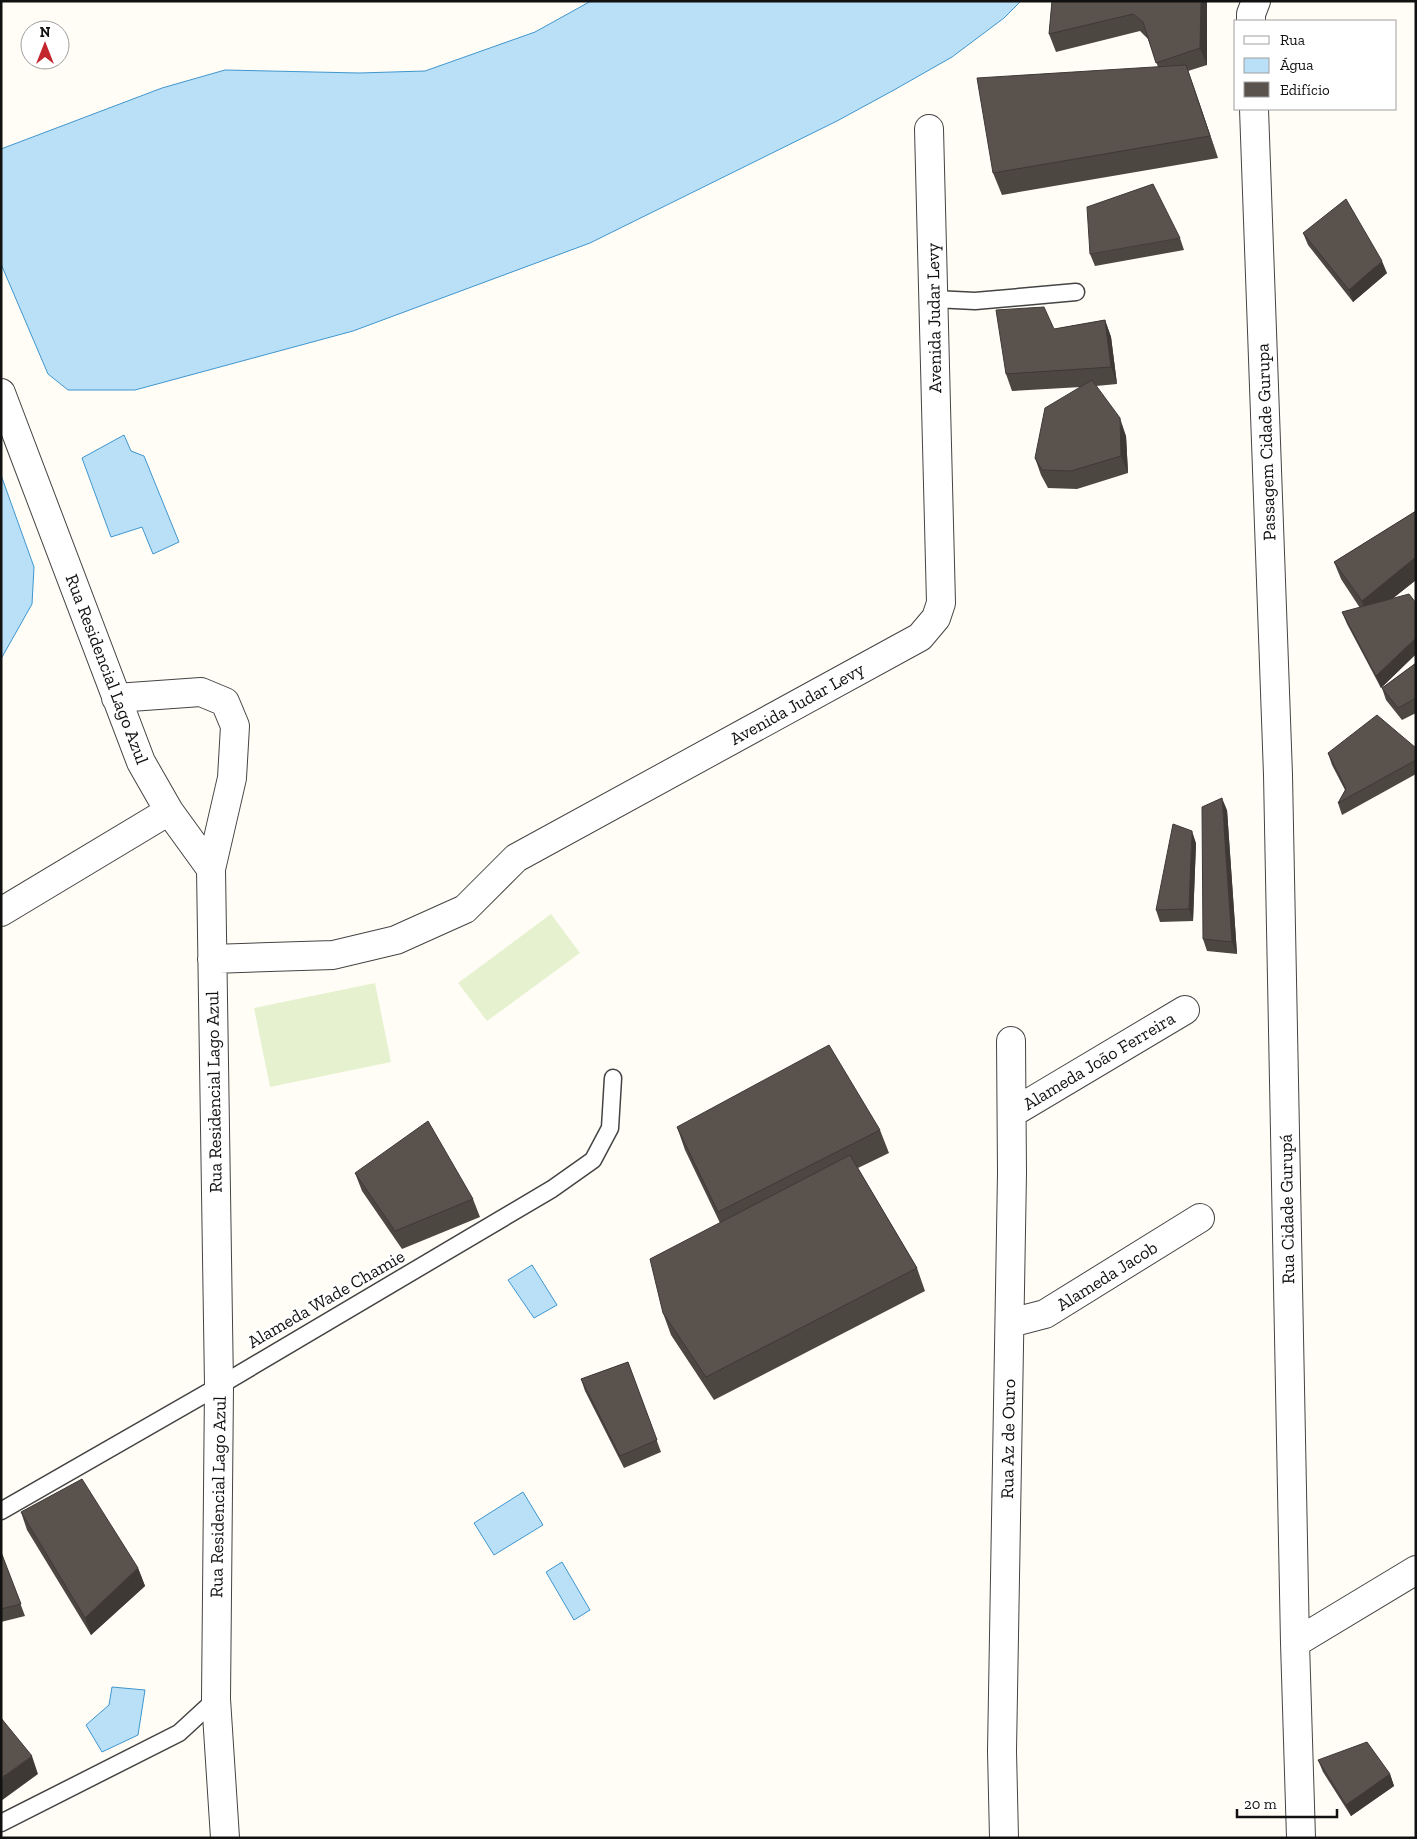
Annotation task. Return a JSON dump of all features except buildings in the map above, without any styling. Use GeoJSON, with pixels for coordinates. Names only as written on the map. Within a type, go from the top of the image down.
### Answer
{"type":"FeatureCollection","features":[{"type":"Feature","properties":{"kind":"street"},"geometry":{"type":"LineString","coordinates":[[1251,20],[1251,14],[1256,1]]}},
{"type":"Feature","properties":{"kind":"street","name":"Passagem Cidade Gurupa"},"geometry":{"type":"LineString","coordinates":[[1254,110],[1278,775]]}},
{"type":"Feature","properties":{"kind":"street","name":"Avenida Judar Levy"},"geometry":{"type":"LineString","coordinates":[[212,959],[333,955],[396,940],[465,909],[516,858],[920,636],[936,618],[940,603],[929,130]]}},
{"type":"Feature","properties":{"kind":"street","name":"Rua Residencial Lago Azul"},"geometry":{"type":"LineString","coordinates":[[1,393],[13,419],[141,762],[169,811],[212,869],[219,1386],[216,1699],[225,1838]]}},
{"type":"Feature","properties":{"kind":"street"},"geometry":{"type":"LineString","coordinates":[[116,698],[201,692],[225,702],[235,726],[232,778],[212,869]]}},
{"type":"Feature","properties":{"kind":"street","name":"Rua Cidade Gurupá"},"geometry":{"type":"LineString","coordinates":[[1278,775],[1295,1643],[1301,1838]]}},
{"type":"Feature","properties":{"kind":"street"},"geometry":{"type":"LineString","coordinates":[[1,912],[169,811]]}},
{"type":"Feature","properties":{"kind":"street","name":"Alameda João Ferreira"},"geometry":{"type":"LineString","coordinates":[[1012,1113],[1185,1010]]}},
{"type":"Feature","properties":{"kind":"street","name":"Rua Az de Ouro"},"geometry":{"type":"LineString","coordinates":[[1004,1838],[1002,1751],[1010,1323],[1011,1041]]}},
{"type":"Feature","properties":{"kind":"street","name":"Alameda Jacob"},"geometry":{"type":"LineString","coordinates":[[1010,1323],[1045,1314],[1200,1218]]}},
{"type":"Feature","properties":{"kind":"street"},"geometry":{"type":"LineString","coordinates":[[1295,1643],[1416,1570]]}},
{"type":"Feature","properties":{"kind":"lane"},"geometry":{"type":"LineString","coordinates":[[934,299],[975,301],[1076,292]]}},
{"type":"Feature","properties":{"kind":"lane","name":"Alameda Wade Chamie"},"geometry":{"type":"LineString","coordinates":[[1,1511],[219,1386],[552,1190],[593,1160],[610,1128],[613,1078]]}},
{"type":"Feature","properties":{"kind":"lane"},"geometry":{"type":"LineString","coordinates":[[1,1823],[179,1733],[216,1699]]}},
{"type":"Feature","properties":{"kind":"green space"},"geometry":{"type":"Polygon","coordinates":[[[551,914],[580,953],[487,1021],[458,983],[551,914]]]}},
{"type":"Feature","properties":{"kind":"green space"},"geometry":{"type":"Polygon","coordinates":[[[375,983],[391,1062],[270,1087],[254,1008],[375,983]]]}},
{"type":"Feature","properties":{"kind":"water"},"geometry":{"type":"Polygon","coordinates":[[[591,1],[1021,1],[1004,18],[952,57],[894,90],[837,121],[590,243],[353,331],[135,390],[68,390],[48,374],[1,264],[1,149],[162,88],[225,70],[359,73],[425,71],[535,32],[591,1]]]}},
{"type":"Feature","properties":{"kind":"water"},"geometry":{"type":"Polygon","coordinates":[[[124,435],[131,451],[144,456],[179,542],[153,554],[142,527],[111,537],[82,458],[124,435]]]}},
{"type":"Feature","properties":{"kind":"water"},"geometry":{"type":"Polygon","coordinates":[[[1,475],[34,567],[32,604],[1,659],[1,475]]]}},
{"type":"Feature","properties":{"kind":"water"},"geometry":{"type":"Polygon","coordinates":[[[532,1265],[557,1305],[534,1318],[508,1280],[532,1265]]]}},
{"type":"Feature","properties":{"kind":"water"},"geometry":{"type":"Polygon","coordinates":[[[523,1492],[543,1525],[494,1555],[474,1523],[523,1492]]]}},
{"type":"Feature","properties":{"kind":"water"},"geometry":{"type":"Polygon","coordinates":[[[562,1562],[590,1610],[574,1620],[546,1572],[562,1562]]]}},
{"type":"Feature","properties":{"kind":"water"},"geometry":{"type":"Polygon","coordinates":[[[112,1687],[145,1690],[138,1735],[102,1752],[86,1725],[109,1705],[112,1687]]]}}]}
